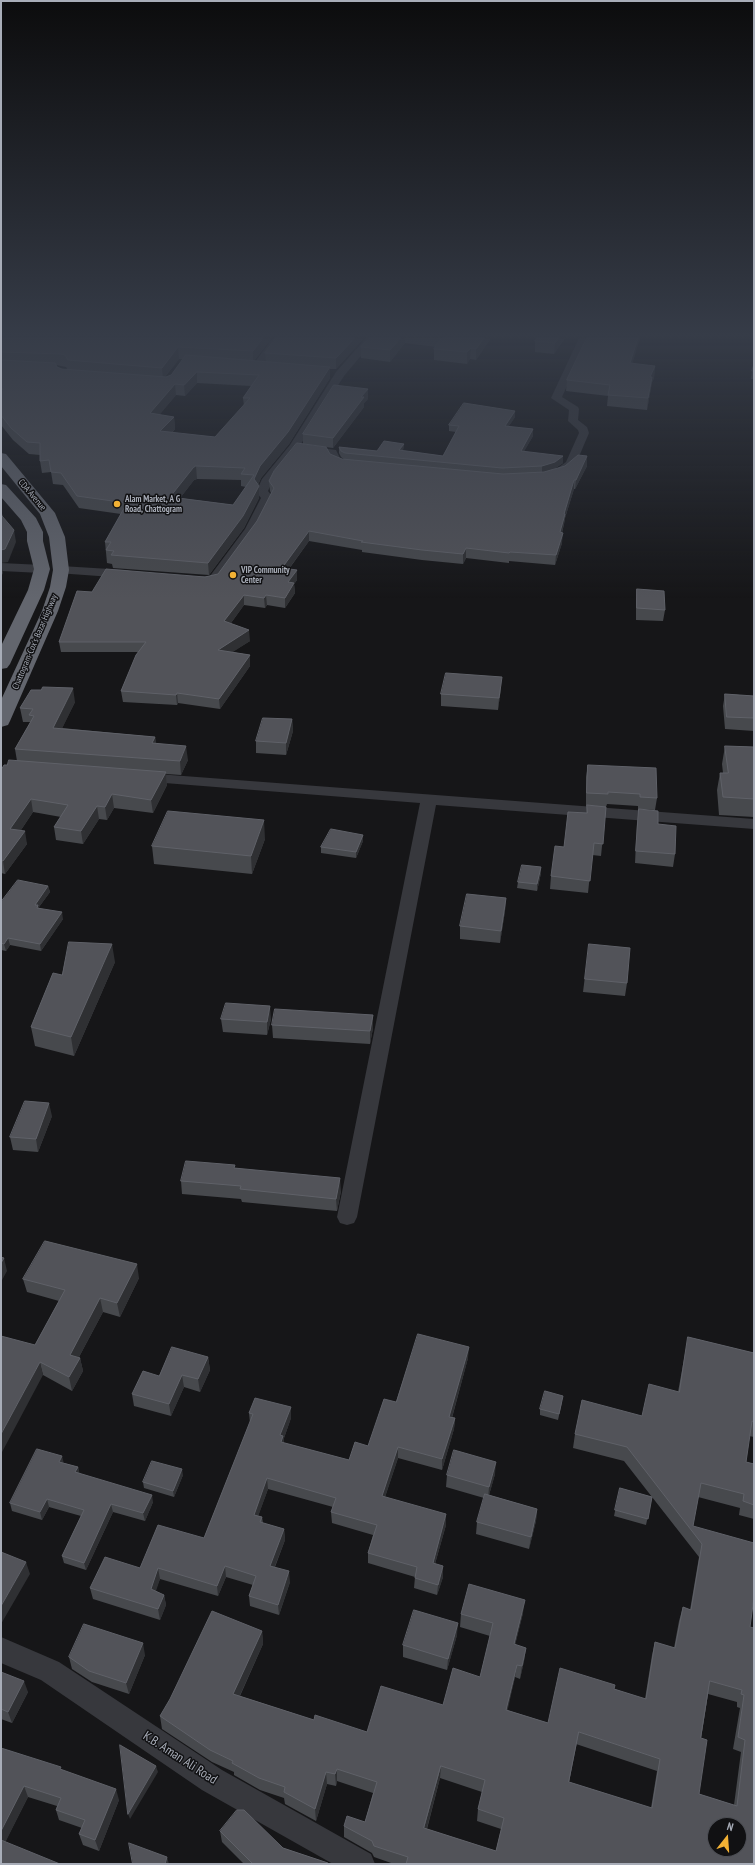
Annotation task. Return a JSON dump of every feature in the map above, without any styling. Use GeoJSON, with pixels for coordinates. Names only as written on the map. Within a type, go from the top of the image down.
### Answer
{"type":"FeatureCollection","features":[{"type":"Feature","properties":{"kind":"highway","name":"CDA Avenue"},"geometry":{"type":"LineString","coordinates":[[1,457],[47,513],[57,537]]}},
{"type":"Feature","properties":{"kind":"highway"},"geometry":{"type":"LineString","coordinates":[[1,471],[34,516],[34,541],[42,569]]}},
{"type":"Feature","properties":{"kind":"highway"},"geometry":{"type":"LineString","coordinates":[[1,488],[57,537]]}},
{"type":"Feature","properties":{"kind":"highway"},"geometry":{"type":"LineString","coordinates":[[1,507],[34,541]]}},
{"type":"Feature","properties":{"kind":"highway","name":"Chattogram-Cox's Bazar Highway"},"geometry":{"type":"LineString","coordinates":[[1,720],[7,696],[50,611],[58,587],[60,570],[57,537]]}},
{"type":"Feature","properties":{"kind":"highway","name":"Chattogram-Cox's Bazar Highway"},"geometry":{"type":"LineString","coordinates":[[1,664],[36,590],[42,569]]}},
{"type":"Feature","properties":{"kind":"street"},"geometry":{"type":"LineString","coordinates":[[182,579],[206,581],[214,580],[222,567],[248,536],[261,514],[267,497],[262,492],[268,479],[294,448],[308,425]]}},
{"type":"Feature","properties":{"kind":"street"},"geometry":{"type":"LineString","coordinates":[[544,477],[559,472],[571,464],[584,433],[583,428],[579,425]]}},
{"type":"Feature","properties":{"kind":"street"},"geometry":{"type":"LineString","coordinates":[[294,448],[332,452],[337,462],[366,466]]}},
{"type":"Feature","properties":{"kind":"street"},"geometry":{"type":"LineString","coordinates":[[1,567],[42,569]]}},
{"type":"Feature","properties":{"kind":"street"},"geometry":{"type":"LineString","coordinates":[[60,570],[135,575]]}},
{"type":"Feature","properties":{"kind":"street"},"geometry":{"type":"LineString","coordinates":[[128,777],[754,824]]}},
{"type":"Feature","properties":{"kind":"street"},"geometry":{"type":"LineString","coordinates":[[347,1217],[429,799]]}},
{"type":"Feature","properties":{"kind":"street","name":"K.B. Aman Ali Road"},"geometry":{"type":"LineString","coordinates":[[1,1650],[50,1671],[212,1780],[361,1864]]}},
{"type":"Feature","properties":{"kind":"building"},"geometry":{"type":"Polygon","coordinates":[[[9,425],[166,425],[160,431],[215,437],[226,425],[293,425],[260,466],[254,479],[259,486],[243,516],[208,563],[111,555],[114,551],[106,550],[111,542],[105,542],[127,503],[77,496],[61,473],[51,472],[49,460],[40,461],[40,443],[27,442],[9,425]],[[196,466],[170,497],[233,505],[254,475],[241,474],[245,468],[196,466]]]}},
{"type":"Feature","properties":{"kind":"building"},"geometry":{"type":"Polygon","coordinates":[[[309,425],[343,425],[333,438],[303,434],[309,425]]]}},
{"type":"Feature","properties":{"kind":"building"},"geometry":{"type":"Polygon","coordinates":[[[449,425],[506,425],[533,429],[521,451],[563,456],[555,462],[542,466],[502,468],[345,453],[341,451],[339,447],[377,451],[384,441],[404,444],[399,450],[443,456],[459,426],[449,425]]]}},
{"type":"Feature","properties":{"kind":"building"},"geometry":{"type":"Polygon","coordinates":[[[297,443],[326,447],[330,454],[342,459],[503,474],[544,472],[565,466],[578,455],[587,456],[576,480],[574,480],[564,514],[560,532],[563,533],[556,555],[509,553],[466,548],[463,554],[361,542],[363,541],[309,531],[282,568],[297,570],[288,582],[294,583],[285,598],[266,595],[264,598],[244,595],[224,621],[249,630],[218,650],[250,655],[219,699],[177,693],[176,695],[121,691],[136,655],[146,642],[59,642],[77,591],[92,592],[106,569],[205,577],[218,574],[257,521],[274,488],[269,481],[274,471],[297,443]]]}},
{"type":"Feature","properties":{"kind":"building"},"geometry":{"type":"Polygon","coordinates":[[[1,512],[2,516],[14,530],[5,549],[1,550],[1,512]]]}},
{"type":"Feature","properties":{"kind":"building"},"geometry":{"type":"Polygon","coordinates":[[[637,589],[664,591],[665,610],[637,608],[637,589]]]}},
{"type":"Feature","properties":{"kind":"building"},"geometry":{"type":"Polygon","coordinates":[[[446,673],[502,677],[499,698],[441,694],[446,673]]]}},
{"type":"Feature","properties":{"kind":"building"},"geometry":{"type":"Polygon","coordinates":[[[43,687],[73,688],[53,728],[155,737],[152,743],[186,746],[180,761],[15,749],[34,716],[29,715],[33,709],[20,708],[31,690],[41,690],[43,687]]]}},
{"type":"Feature","properties":{"kind":"building"},"geometry":{"type":"Polygon","coordinates":[[[725,694],[754,696],[754,718],[727,717],[725,694]]]}},
{"type":"Feature","properties":{"kind":"building"},"geometry":{"type":"Polygon","coordinates":[[[263,718],[292,719],[286,743],[256,741],[263,718]]]}},
{"type":"Feature","properties":{"kind":"building"},"geometry":{"type":"Polygon","coordinates":[[[725,746],[754,747],[754,799],[723,797],[720,773],[728,773],[725,746]]]}},
{"type":"Feature","properties":{"kind":"building"},"geometry":{"type":"Polygon","coordinates":[[[9,760],[166,772],[151,800],[112,794],[105,807],[97,806],[81,831],[54,827],[68,805],[31,799],[10,829],[25,831],[3,861],[1,860],[1,770],[4,765],[7,765],[9,760]]]}},
{"type":"Feature","properties":{"kind":"building"},"geometry":{"type":"Polygon","coordinates":[[[588,765],[656,768],[657,798],[640,797],[640,794],[608,792],[608,794],[587,793],[588,765]]]}},
{"type":"Feature","properties":{"kind":"building"},"geometry":{"type":"Polygon","coordinates":[[[587,805],[606,807],[603,844],[594,843],[590,881],[551,876],[555,846],[564,847],[568,812],[587,813],[587,805]]]}},
{"type":"Feature","properties":{"kind":"building"},"geometry":{"type":"Polygon","coordinates":[[[639,809],[658,811],[658,824],[676,826],[675,854],[636,851],[639,809]]]}},
{"type":"Feature","properties":{"kind":"building"},"geometry":{"type":"Polygon","coordinates":[[[168,811],[264,820],[251,856],[152,846],[168,811]]]}},
{"type":"Feature","properties":{"kind":"building"},"geometry":{"type":"Polygon","coordinates":[[[331,829],[363,835],[356,852],[321,847],[331,829]]]}},
{"type":"Feature","properties":{"kind":"building"},"geometry":{"type":"Polygon","coordinates":[[[522,865],[541,867],[537,884],[518,882],[522,865]]]}},
{"type":"Feature","properties":{"kind":"building"},"geometry":{"type":"Polygon","coordinates":[[[18,880],[48,886],[35,905],[38,905],[37,908],[62,912],[40,944],[8,938],[4,944],[1,943],[1,902],[18,880]]]}},
{"type":"Feature","properties":{"kind":"building"},"geometry":{"type":"Polygon","coordinates":[[[467,894],[506,898],[501,931],[460,926],[467,894]]]}},
{"type":"Feature","properties":{"kind":"building"},"geometry":{"type":"Polygon","coordinates":[[[69,942],[112,944],[71,1037],[31,1027],[53,973],[62,975],[69,942]]]}},
{"type":"Feature","properties":{"kind":"building"},"geometry":{"type":"Polygon","coordinates":[[[589,944],[630,948],[627,983],[585,979],[589,944]]]}},
{"type":"Feature","properties":{"kind":"building"},"geometry":{"type":"Polygon","coordinates":[[[226,1003],[270,1006],[267,1022],[221,1019],[226,1003]]]}},
{"type":"Feature","properties":{"kind":"building"},"geometry":{"type":"Polygon","coordinates":[[[275,1009],[373,1015],[370,1031],[272,1025],[275,1009]]]}},
{"type":"Feature","properties":{"kind":"building"},"geometry":{"type":"Polygon","coordinates":[[[25,1101],[49,1103],[36,1139],[10,1137],[25,1101]]]}},
{"type":"Feature","properties":{"kind":"building"},"geometry":{"type":"Polygon","coordinates":[[[186,1161],[235,1165],[234,1168],[340,1178],[336,1199],[240,1189],[241,1186],[181,1181],[186,1161]]]}},
{"type":"Feature","properties":{"kind":"building"},"geometry":{"type":"Polygon","coordinates":[[[45,1241],[137,1264],[117,1303],[100,1298],[70,1355],[80,1358],[69,1377],[40,1362],[1,1434],[1,1336],[35,1345],[65,1290],[23,1279],[45,1241]]]}},
{"type":"Feature","properties":{"kind":"building"},"geometry":{"type":"Polygon","coordinates":[[[418,1334],[469,1347],[449,1417],[455,1418],[442,1459],[398,1447],[382,1496],[446,1514],[433,1563],[443,1566],[438,1585],[415,1578],[417,1567],[368,1553],[377,1525],[331,1512],[336,1498],[267,1478],[254,1515],[262,1517],[260,1522],[284,1529],[270,1566],[289,1571],[278,1605],[249,1596],[256,1576],[225,1566],[217,1586],[158,1568],[151,1589],[164,1595],[158,1609],[90,1588],[105,1557],[140,1568],[158,1525],[204,1538],[253,1414],[249,1413],[255,1398],[291,1407],[280,1435],[283,1436],[281,1442],[349,1460],[355,1442],[368,1446],[384,1399],[396,1402],[418,1334]]]}},
{"type":"Feature","properties":{"kind":"building"},"geometry":{"type":"Polygon","coordinates":[[[688,1337],[754,1353],[754,1422],[752,1421],[746,1462],[754,1464],[754,1505],[743,1501],[744,1494],[701,1483],[693,1526],[754,1543],[754,1597],[750,1627],[754,1628],[754,1864],[406,1864],[408,1857],[374,1846],[372,1841],[344,1826],[347,1816],[365,1822],[377,1782],[337,1769],[335,1774],[326,1772],[315,1809],[284,1792],[285,1787],[259,1778],[232,1763],[233,1761],[210,1750],[160,1716],[170,1699],[212,1611],[262,1631],[233,1694],[314,1720],[315,1715],[367,1732],[381,1686],[443,1705],[453,1668],[480,1677],[493,1623],[461,1614],[469,1584],[525,1600],[514,1644],[526,1648],[522,1666],[517,1665],[506,1710],[548,1723],[560,1668],[615,1685],[614,1689],[646,1699],[655,1642],[675,1648],[683,1607],[691,1610],[702,1544],[627,1447],[575,1434],[582,1400],[642,1416],[649,1384],[679,1392],[688,1337]],[[710,1681],[701,1738],[707,1740],[699,1794],[737,1806],[745,1740],[738,1737],[744,1695],[741,1694],[742,1690],[710,1681]],[[579,1732],[569,1782],[652,1808],[660,1759],[579,1732]],[[441,1766],[424,1828],[496,1851],[504,1818],[478,1809],[485,1780],[441,1766]]]}},
{"type":"Feature","properties":{"kind":"building"},"geometry":{"type":"Polygon","coordinates":[[[172,1347],[208,1357],[198,1379],[182,1375],[169,1404],[132,1394],[143,1371],[159,1376],[172,1347]]]}},
{"type":"Feature","properties":{"kind":"building"},"geometry":{"type":"Polygon","coordinates":[[[545,1391],[563,1396],[559,1414],[540,1409],[545,1391]]]}},
{"type":"Feature","properties":{"kind":"building"},"geometry":{"type":"Polygon","coordinates":[[[37,1449],[62,1456],[59,1462],[78,1467],[75,1472],[152,1495],[143,1513],[111,1504],[84,1563],[62,1556],[84,1510],[47,1499],[40,1512],[10,1503],[37,1449]]]}},
{"type":"Feature","properties":{"kind":"building"},"geometry":{"type":"Polygon","coordinates":[[[454,1450],[496,1462],[489,1487],[447,1475],[454,1450]]]}},
{"type":"Feature","properties":{"kind":"building"},"geometry":{"type":"Polygon","coordinates":[[[152,1461],[182,1469],[173,1491],[143,1482],[152,1461]]]}},
{"type":"Feature","properties":{"kind":"building"},"geometry":{"type":"Polygon","coordinates":[[[620,1488],[652,1497],[648,1519],[615,1510],[620,1488]]]}},
{"type":"Feature","properties":{"kind":"building"},"geometry":{"type":"Polygon","coordinates":[[[485,1494],[537,1509],[531,1537],[477,1522],[485,1494]]]}},
{"type":"Feature","properties":{"kind":"building"},"geometry":{"type":"Polygon","coordinates":[[[1,1552],[26,1562],[1,1606],[1,1552]]]}},
{"type":"Feature","properties":{"kind":"building"},"geometry":{"type":"Polygon","coordinates":[[[414,1610],[458,1623],[448,1659],[403,1645],[414,1610]]]}},
{"type":"Feature","properties":{"kind":"building"},"geometry":{"type":"Polygon","coordinates":[[[84,1624],[143,1643],[126,1683],[89,1671],[69,1657],[84,1624]]]}},
{"type":"Feature","properties":{"kind":"building"},"geometry":{"type":"Polygon","coordinates":[[[1,1672],[24,1681],[8,1712],[1,1709],[1,1672]]]}},
{"type":"Feature","properties":{"kind":"building"},"geometry":{"type":"Polygon","coordinates":[[[120,1745],[156,1766],[128,1814],[120,1745]]]}},
{"type":"Feature","properties":{"kind":"building"},"geometry":{"type":"Polygon","coordinates":[[[1,1748],[61,1767],[60,1769],[116,1789],[95,1840],[79,1834],[85,1820],[56,1810],[61,1798],[24,1786],[1,1831],[1,1748]]]}},
{"type":"Feature","properties":{"kind":"building"},"geometry":{"type":"Polygon","coordinates":[[[237,1810],[244,1810],[283,1848],[328,1864],[253,1864],[220,1831],[237,1810]]]}},
{"type":"Feature","properties":{"kind":"building"},"geometry":{"type":"Polygon","coordinates":[[[1,1840],[60,1864],[1,1864],[1,1840]]]}},
{"type":"Feature","properties":{"kind":"building"},"geometry":{"type":"Polygon","coordinates":[[[129,1843],[167,1857],[165,1864],[133,1864],[129,1843]]]}},
{"type":"Feature","properties":{"kind":"place","name":"Alam Market, A G Road, Chattogram"},"geometry":{"type":"Point","coordinates":[117,504]}},
{"type":"Feature","properties":{"kind":"place","name":"VIP Community Center"},"geometry":{"type":"Point","coordinates":[233,575]}}]}
